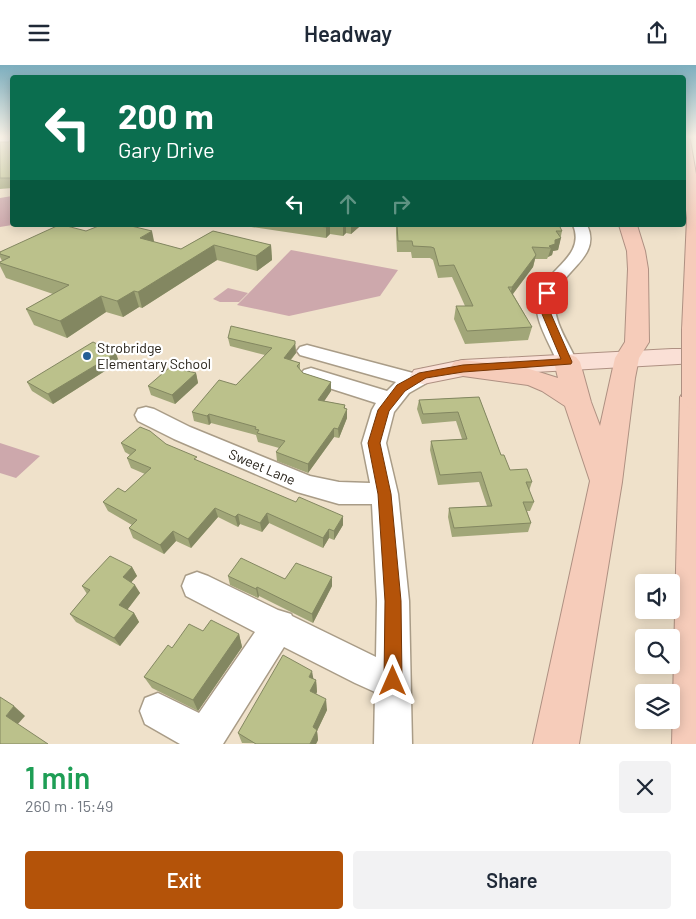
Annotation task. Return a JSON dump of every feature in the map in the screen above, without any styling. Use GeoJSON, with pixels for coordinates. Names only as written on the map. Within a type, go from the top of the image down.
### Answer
{"type":"FeatureCollection","features":[{"type":"Feature","properties":{"kind":"highway"},"geometry":{"type":"LineString","coordinates":[[688,168],[695,218],[696,744]]}},
{"type":"Feature","properties":{"kind":"highway"},"geometry":{"type":"LineString","coordinates":[[556,744],[606,482],[622,378],[627,358],[637,342],[639,293],[637,257],[629,227]]}},
{"type":"Feature","properties":{"kind":"highway"},"geometry":{"type":"LineString","coordinates":[[678,227],[694,329]]}},
{"type":"Feature","properties":{"kind":"highway"},"geometry":{"type":"LineString","coordinates":[[554,363],[577,402],[606,482]]}},
{"type":"Feature","properties":{"kind":"highway"},"geometry":{"type":"LineString","coordinates":[[463,368],[539,379],[565,391],[577,402]]}},
{"type":"Feature","properties":{"kind":"main road"},"geometry":{"type":"LineString","coordinates":[[419,378],[463,368],[627,358],[696,356]]}},
{"type":"Feature","properties":{"kind":"street"},"geometry":{"type":"LineString","coordinates":[[554,363],[545,302],[547,293],[583,247],[584,234],[581,227]]}},
{"type":"Feature","properties":{"kind":"street"},"geometry":{"type":"LineString","coordinates":[[307,351],[419,378]]}},
{"type":"Feature","properties":{"kind":"street"},"geometry":{"type":"LineString","coordinates":[[311,375],[392,400]]}},
{"type":"Feature","properties":{"kind":"street"},"geometry":{"type":"LineString","coordinates":[[394,744],[393,601],[385,494],[374,443],[383,410],[401,388],[419,378]]}},
{"type":"Feature","properties":{"kind":"street","name":"Sweet Lane"},"geometry":{"type":"LineString","coordinates":[[146,415],[182,433],[306,485],[339,493],[385,494]]}},
{"type":"Feature","properties":{"kind":"street"},"geometry":{"type":"LineString","coordinates":[[197,585],[367,671],[393,681]]}},
{"type":"Feature","properties":{"kind":"street"},"geometry":{"type":"LineString","coordinates":[[158,711],[205,737],[279,625]]}},
{"type":"Feature","properties":{"kind":"shaded area"},"geometry":{"type":"Polygon","coordinates":[[[10,196],[10,225],[0,227],[0,198],[10,196]]]}},
{"type":"Feature","properties":{"kind":"shaded area"},"geometry":{"type":"Polygon","coordinates":[[[291,250],[398,270],[380,296],[289,316],[237,305],[291,250]]]}},
{"type":"Feature","properties":{"kind":"shaded area"},"geometry":{"type":"Polygon","coordinates":[[[228,288],[248,293],[239,302],[220,302],[213,299],[228,288]]]}},
{"type":"Feature","properties":{"kind":"shaded area"},"geometry":{"type":"Polygon","coordinates":[[[0,443],[40,456],[16,478],[0,473],[0,443]]]}},
{"type":"Feature","properties":{"kind":"building"},"geometry":{"type":"Polygon","coordinates":[[[0,168],[10,168],[10,178],[0,178],[0,168]]]}},
{"type":"Feature","properties":{"kind":"building"},"geometry":{"type":"Polygon","coordinates":[[[55,227],[71,227],[86,231],[96,227],[135,227],[152,231],[140,238],[181,249],[213,231],[271,245],[256,256],[214,245],[138,292],[134,291],[117,301],[101,296],[60,321],[26,309],[69,285],[0,263],[10,257],[0,254],[0,252],[55,227]]]}},
{"type":"Feature","properties":{"kind":"building"},"geometry":{"type":"Polygon","coordinates":[[[397,227],[560,227],[562,231],[556,231],[561,238],[555,240],[555,244],[549,246],[551,248],[532,247],[536,255],[512,287],[508,287],[532,327],[467,331],[456,306],[473,306],[454,265],[439,266],[434,248],[413,246],[412,241],[398,241],[397,227]]]}},
{"type":"Feature","properties":{"kind":"building"},"geometry":{"type":"Polygon","coordinates":[[[231,326],[295,341],[295,344],[284,358],[300,363],[297,366],[303,373],[331,382],[318,400],[345,405],[344,408],[347,409],[338,429],[334,428],[308,464],[276,452],[285,441],[257,433],[259,430],[255,429],[256,427],[209,414],[207,416],[192,412],[219,380],[236,385],[272,348],[228,338],[231,326]]]}},
{"type":"Feature","properties":{"kind":"building"},"geometry":{"type":"Polygon","coordinates":[[[93,342],[116,353],[48,394],[27,382],[93,342]]]}},
{"type":"Feature","properties":{"kind":"building"},"geometry":{"type":"Polygon","coordinates":[[[170,367],[196,373],[172,395],[148,386],[170,367]]]}},
{"type":"Feature","properties":{"kind":"building"},"geometry":{"type":"Polygon","coordinates":[[[479,397],[501,455],[504,455],[510,470],[527,469],[532,482],[526,482],[534,502],[523,502],[531,523],[454,528],[449,508],[492,506],[481,472],[440,475],[431,441],[467,439],[458,412],[423,414],[419,400],[479,397]]]}},
{"type":"Feature","properties":{"kind":"building"},"geometry":{"type":"Polygon","coordinates":[[[140,427],[150,431],[166,444],[197,457],[194,459],[296,502],[299,497],[343,516],[334,531],[329,529],[323,538],[267,513],[260,523],[238,514],[235,517],[215,508],[188,539],[173,531],[160,545],[129,528],[137,520],[103,502],[118,488],[125,492],[151,468],[127,458],[136,450],[121,443],[140,427]]]}},
{"type":"Feature","properties":{"kind":"building"},"geometry":{"type":"Polygon","coordinates":[[[110,556],[132,567],[123,577],[135,585],[119,605],[134,613],[114,638],[70,614],[90,590],[82,586],[110,556]]]}},
{"type":"Feature","properties":{"kind":"building"},"geometry":{"type":"Polygon","coordinates":[[[241,558],[285,579],[296,563],[332,577],[312,614],[257,587],[256,589],[228,576],[241,558]]]}},
{"type":"Feature","properties":{"kind":"building"},"geometry":{"type":"Polygon","coordinates":[[[211,620],[239,634],[193,700],[144,677],[168,645],[172,648],[189,624],[203,631],[211,620]]]}},
{"type":"Feature","properties":{"kind":"building"},"geometry":{"type":"Polygon","coordinates":[[[283,655],[312,671],[309,677],[316,680],[310,691],[326,699],[313,727],[317,730],[310,744],[256,744],[238,733],[283,655]]]}},
{"type":"Feature","properties":{"kind":"building"},"geometry":{"type":"Polygon","coordinates":[[[0,697],[14,706],[6,716],[48,744],[0,744],[0,697]]]}},
{"type":"Feature","properties":{"kind":"place","name":"Strobridge Elementary School"},"geometry":{"type":"Point","coordinates":[87,356]}},
{"type":"Feature","properties":{"kind":"route"},"geometry":{"type":"LineString","coordinates":[[393,681],[393,601],[385,494],[374,443],[383,410],[401,388],[423,375],[463,368],[567,362],[546,314],[545,302],[547,293]]}}]}
